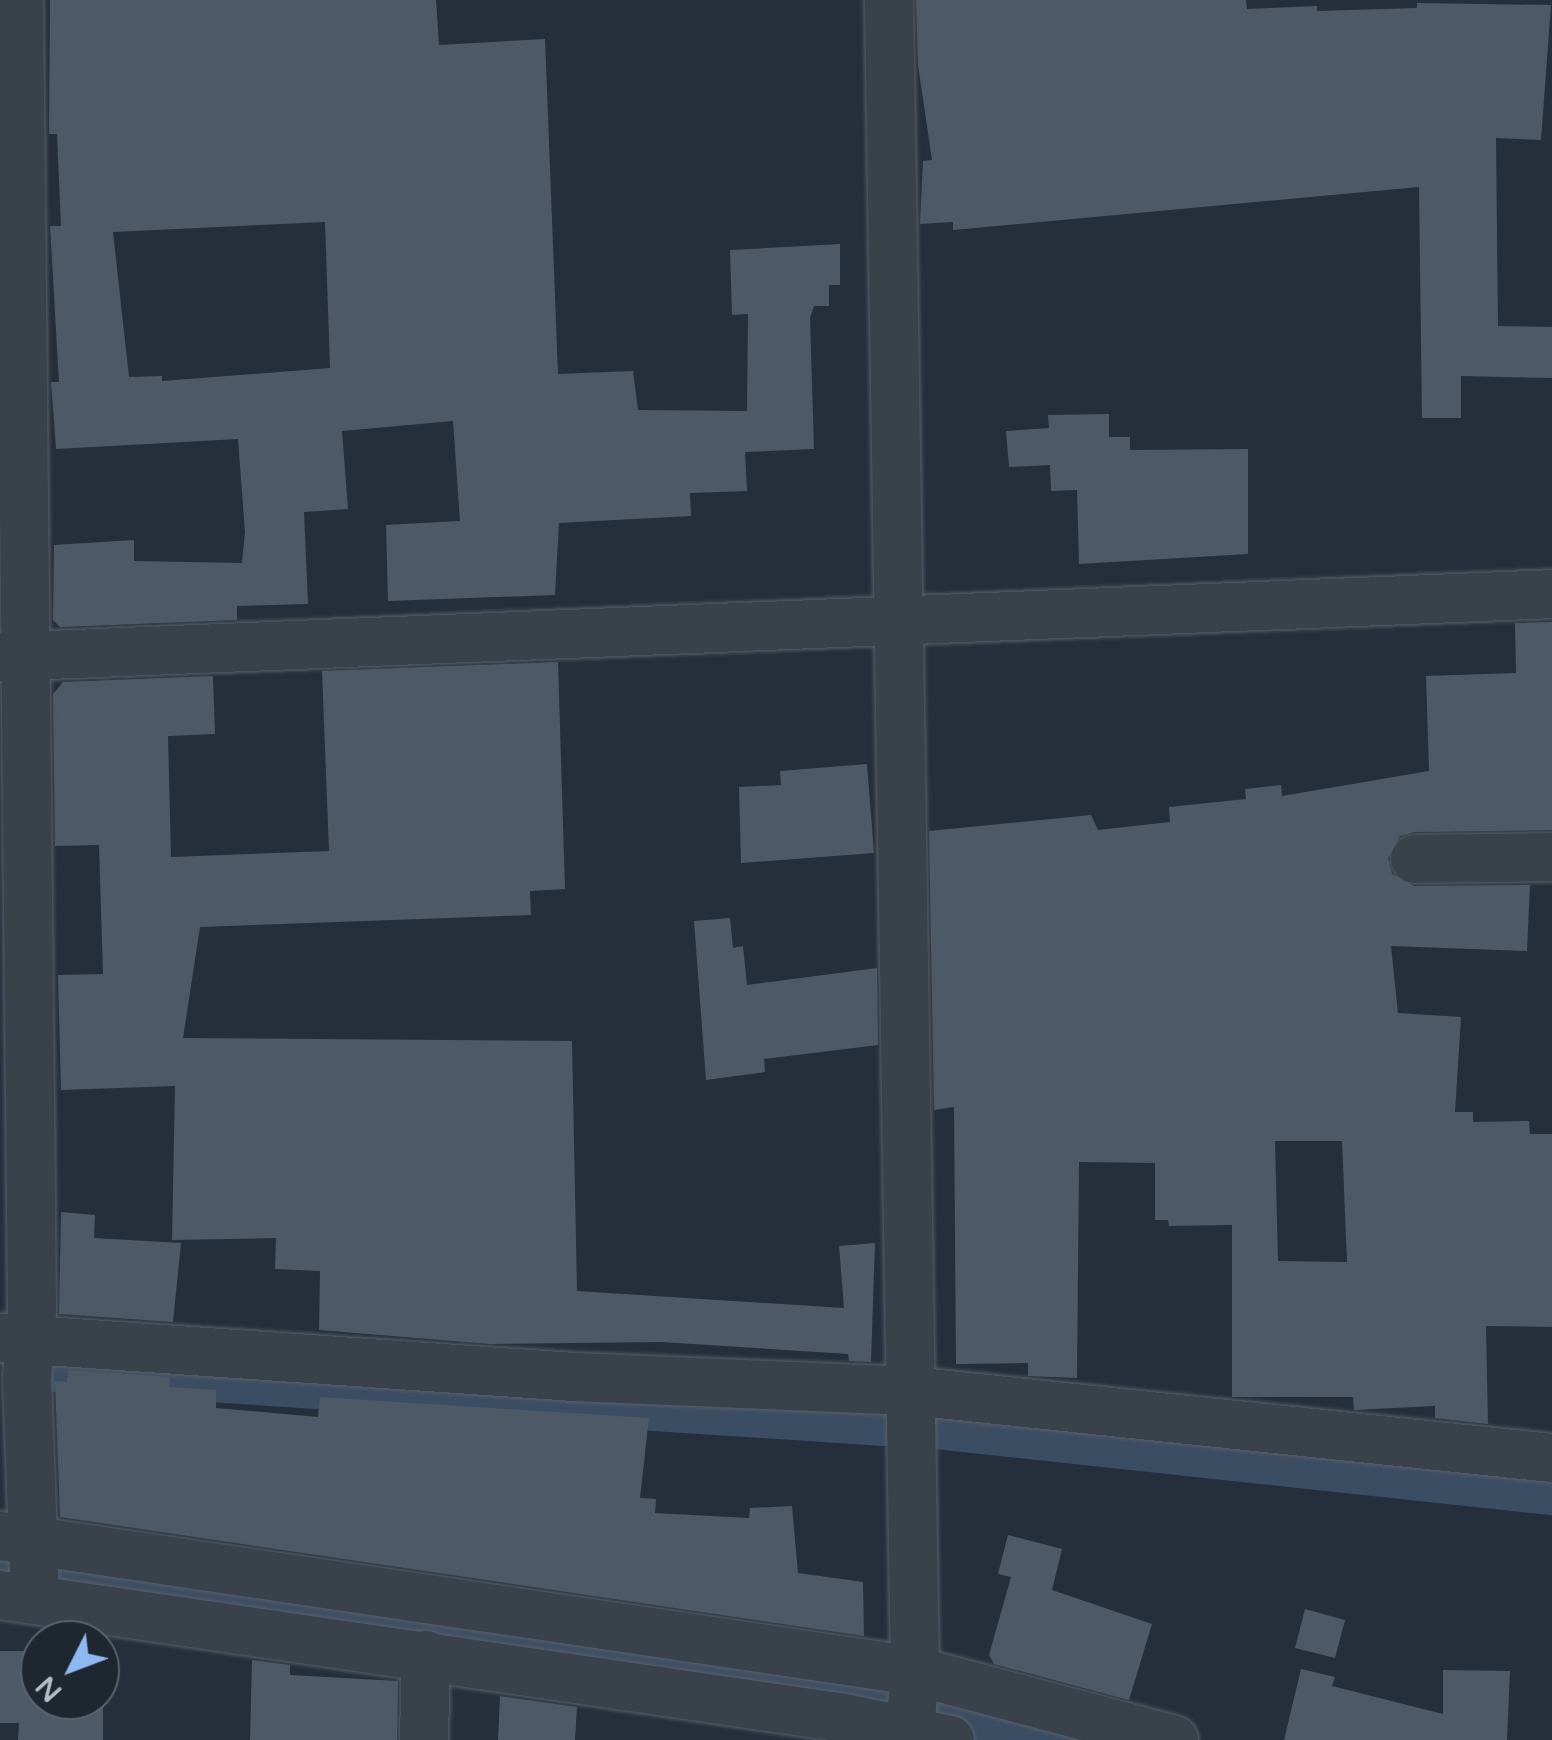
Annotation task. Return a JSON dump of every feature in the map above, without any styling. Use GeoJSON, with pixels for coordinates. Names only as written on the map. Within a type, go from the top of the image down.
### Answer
{"type":"FeatureCollection","features":[{"type":"Feature","properties":{"kind":"street"},"geometry":{"type":"LineString","coordinates":[[19,0],[13,656],[16,1340],[22,1568]]}},
{"type":"Feature","properties":{"kind":"street"},"geometry":{"type":"LineString","coordinates":[[889,0],[911,1391],[920,1709]]}},
{"type":"Feature","properties":{"kind":"street"},"geometry":{"type":"LineString","coordinates":[[13,656],[1552,594]]}},
{"type":"Feature","properties":{"kind":"street"},"geometry":{"type":"LineString","coordinates":[[1416,859],[1552,857]]}},
{"type":"Feature","properties":{"kind":"street"},"geometry":{"type":"LineString","coordinates":[[16,1340],[911,1391],[1552,1458]]}},
{"type":"Feature","properties":{"kind":"street"},"geometry":{"type":"LineString","coordinates":[[22,1568],[426,1655],[844,1729],[920,1709]]}},
{"type":"Feature","properties":{"kind":"street"},"geometry":{"type":"LineString","coordinates":[[22,1568],[920,1709],[1174,1740]]}},
{"type":"Feature","properties":{"kind":"street"},"geometry":{"type":"LineString","coordinates":[[424,1740],[426,1655]]}},
{"type":"Feature","properties":{"kind":"building"},"geometry":{"type":"Polygon","coordinates":[[[50,0],[436,0],[439,45],[545,39],[558,374],[633,371],[638,410],[747,411],[748,314],[732,315],[730,250],[840,244],[840,285],[829,285],[829,306],[814,306],[810,318],[814,449],[745,452],[747,491],[690,493],[691,516],[559,523],[555,595],[388,601],[386,525],[460,521],[453,421],[342,431],[348,509],[304,512],[308,604],[237,606],[237,620],[60,627],[53,620],[54,545],[134,540],[134,561],[242,563],[245,532],[238,439],[56,449],[51,382],[59,382],[50,226],[61,226],[57,134],[49,134],[50,0]],[[325,222],[113,232],[129,377],[162,376],[162,381],[330,368],[325,222]]]}},
{"type":"Feature","properties":{"kind":"building"},"geometry":{"type":"Polygon","coordinates":[[[916,0],[1246,0],[1247,9],[1317,6],[1317,11],[1417,8],[1417,3],[1551,5],[1541,140],[1496,138],[1498,326],[1552,327],[1552,378],[1461,376],[1461,418],[1422,418],[1419,187],[953,230],[953,222],[920,224],[923,161],[932,160],[918,65],[916,0]]]}},
{"type":"Feature","properties":{"kind":"building"},"geometry":{"type":"Polygon","coordinates":[[[1109,414],[1109,437],[1130,437],[1130,450],[1248,449],[1248,554],[1079,564],[1077,490],[1051,491],[1050,465],[1009,467],[1006,431],[1049,428],[1048,415],[1109,414]]]}},
{"type":"Feature","properties":{"kind":"building"},"geometry":{"type":"Polygon","coordinates":[[[1552,622],[1552,830],[1414,832],[1400,836],[1388,858],[1392,874],[1414,886],[1530,885],[1527,951],[1391,946],[1398,1013],[1461,1017],[1455,1112],[1473,1112],[1473,1122],[1529,1121],[1530,1134],[1552,1134],[1552,1327],[1486,1326],[1488,1424],[1435,1418],[1435,1406],[1354,1410],[1353,1397],[1232,1397],[1232,1225],[1169,1226],[1168,1220],[1155,1220],[1155,1163],[1079,1162],[1077,1378],[1028,1376],[1028,1363],[956,1364],[954,1107],[934,1110],[929,831],[1091,815],[1098,830],[1170,822],[1169,807],[1246,799],[1245,789],[1281,785],[1282,796],[1429,771],[1426,676],[1516,673],[1515,623],[1552,622]],[[1275,1141],[1278,1261],[1347,1262],[1342,1141],[1275,1141]]]}},
{"type":"Feature","properties":{"kind":"building"},"geometry":{"type":"Polygon","coordinates":[[[558,662],[565,889],[530,891],[531,915],[200,927],[183,1038],[572,1041],[577,1291],[844,1308],[839,1246],[875,1243],[871,1362],[849,1361],[848,1354],[661,1342],[490,1344],[319,1330],[320,1271],[275,1269],[276,1238],[172,1240],[175,1086],[61,1090],[58,975],[103,974],[99,845],[55,846],[53,694],[63,682],[213,676],[215,734],[168,736],[171,857],[329,851],[322,671],[558,662]]]}},
{"type":"Feature","properties":{"kind":"building"},"geometry":{"type":"Polygon","coordinates":[[[867,764],[874,853],[741,863],[739,787],[781,785],[780,771],[867,764]]]}},
{"type":"Feature","properties":{"kind":"building"},"geometry":{"type":"Polygon","coordinates":[[[730,918],[733,948],[743,946],[747,985],[877,968],[878,1045],[764,1059],[765,1072],[706,1080],[694,921],[730,918]]]}},
{"type":"Feature","properties":{"kind":"building"},"geometry":{"type":"Polygon","coordinates":[[[61,1212],[95,1215],[94,1238],[181,1243],[173,1322],[59,1314],[61,1212]]]}},
{"type":"Feature","properties":{"kind":"building"},"geometry":{"type":"Polygon","coordinates":[[[68,1370],[170,1377],[169,1387],[216,1390],[216,1408],[318,1417],[320,1397],[649,1418],[640,1498],[656,1499],[655,1513],[749,1518],[750,1508],[792,1506],[798,1573],[863,1582],[864,1636],[60,1517],[55,1381],[67,1382],[68,1370]]]}},
{"type":"Feature","properties":{"kind":"building"},"geometry":{"type":"Polygon","coordinates":[[[1008,1535],[1062,1549],[1052,1590],[1152,1624],[1129,1700],[994,1664],[989,1655],[1011,1577],[998,1574],[1008,1535]]]}},
{"type":"Feature","properties":{"kind":"building"},"geometry":{"type":"Polygon","coordinates":[[[1305,1609],[1345,1620],[1335,1658],[1295,1648],[1305,1609]]]}},
{"type":"Feature","properties":{"kind":"building"},"geometry":{"type":"Polygon","coordinates":[[[0,1651],[20,1651],[20,1720],[103,1720],[103,1740],[18,1740],[19,1723],[0,1723],[0,1651]]]}},
{"type":"Feature","properties":{"kind":"building"},"geometry":{"type":"Polygon","coordinates":[[[252,1660],[290,1665],[290,1675],[398,1681],[397,1740],[250,1740],[252,1660]]]}},
{"type":"Feature","properties":{"kind":"building"},"geometry":{"type":"Polygon","coordinates":[[[1301,1669],[1335,1677],[1332,1686],[1443,1714],[1443,1670],[1510,1671],[1507,1740],[1284,1740],[1301,1669]]]}},
{"type":"Feature","properties":{"kind":"building"},"geometry":{"type":"Polygon","coordinates":[[[500,1696],[577,1707],[575,1740],[498,1740],[500,1696]]]}},
{"type":"Feature","properties":{"kind":"waterway"},"geometry":{"type":"LineString","coordinates":[[56,1368],[884,1422]]}},
{"type":"Feature","properties":{"kind":"waterway"},"geometry":{"type":"LineString","coordinates":[[935,1425],[1552,1491]]}},
{"type":"Feature","properties":{"kind":"waterway"},"geometry":{"type":"LineString","coordinates":[[0,1565],[937,1707],[1066,1740]]}}]}
